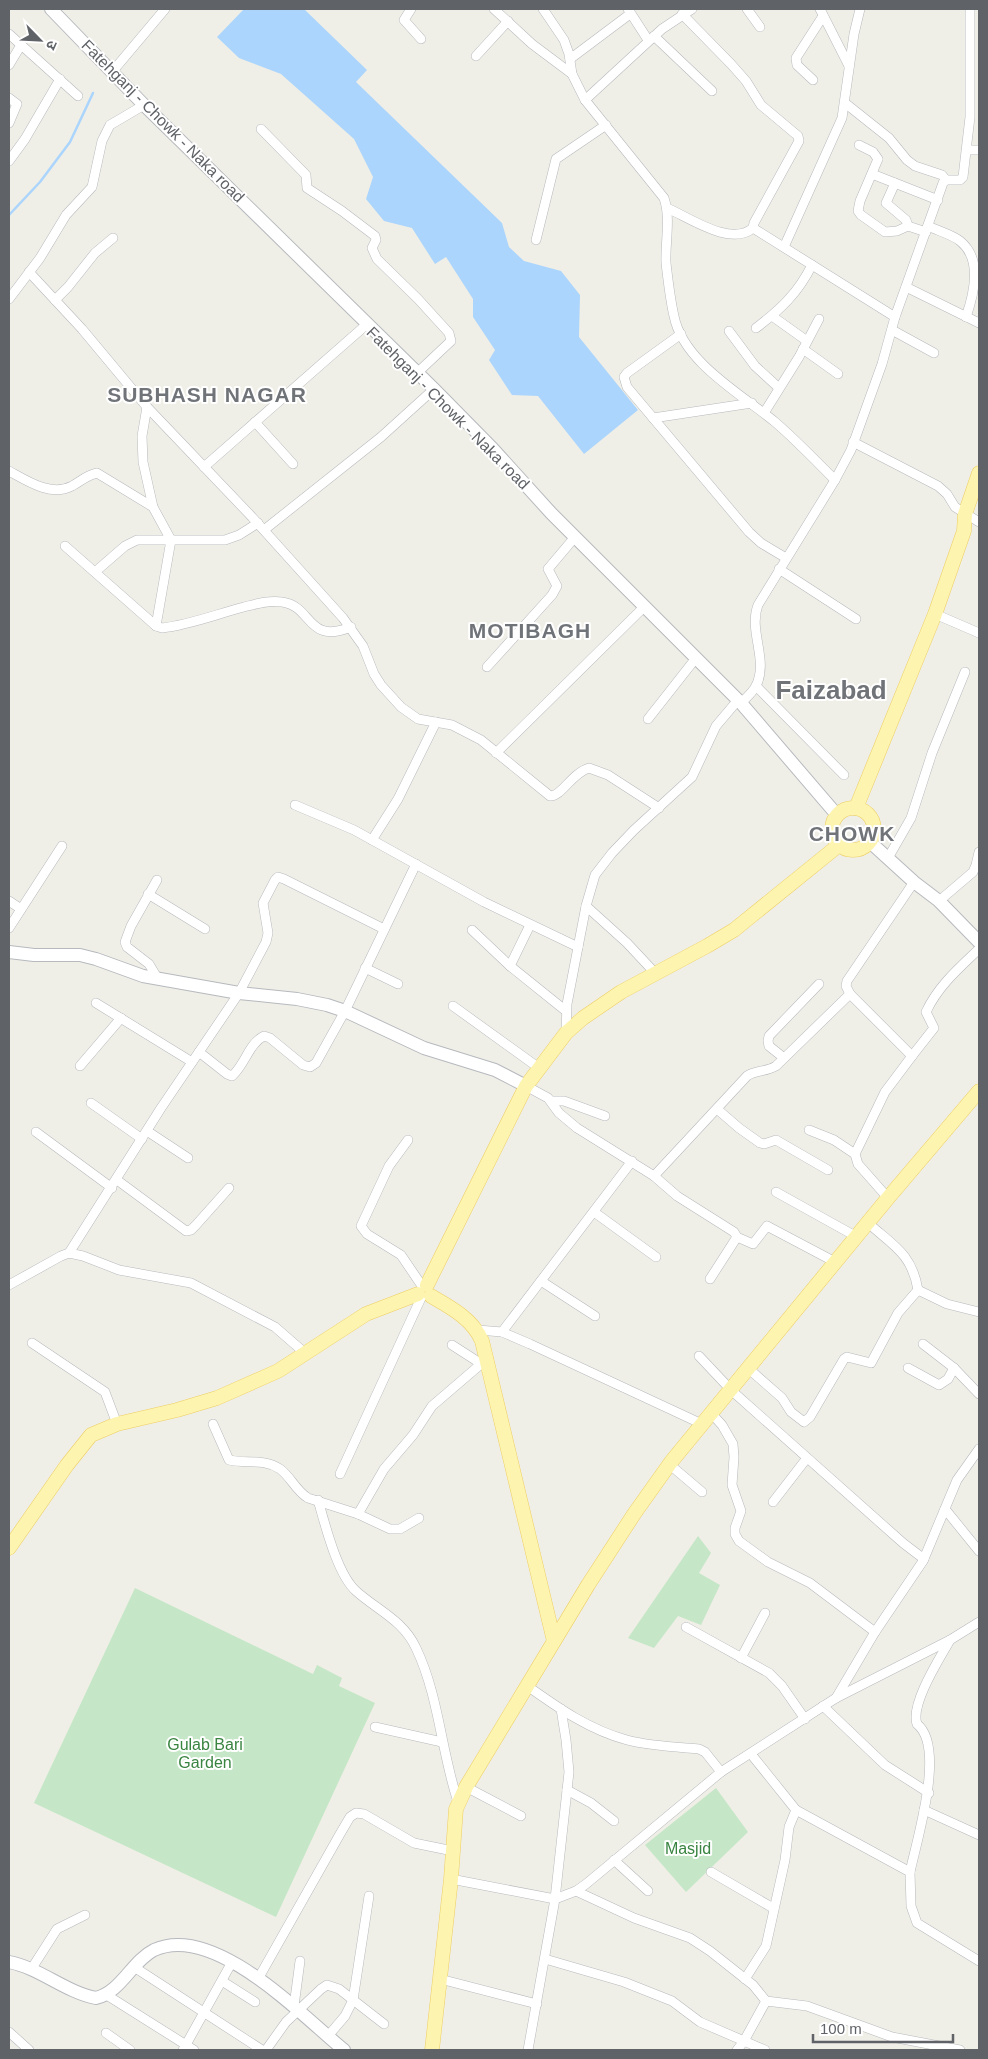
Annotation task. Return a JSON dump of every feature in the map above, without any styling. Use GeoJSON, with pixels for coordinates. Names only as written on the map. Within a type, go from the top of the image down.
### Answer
{"type":"FeatureCollection","features":[{"type":"Feature","properties":{"kind":"main road"},"geometry":{"type":"LineString","coordinates":[[972,518],[979,474]]}},
{"type":"Feature","properties":{"kind":"main road"},"geometry":{"type":"LineString","coordinates":[[856,808],[935,614],[964,531],[972,518],[979,500]]}},
{"type":"Feature","properties":{"kind":"main road"},"geometry":{"type":"LineString","coordinates":[[849,808],[856,808],[869,815],[873,821],[874,828],[870,842],[862,848],[852,850],[839,845],[835,841],[832,830],[837,815],[849,808]]}},
{"type":"Feature","properties":{"kind":"main road"},"geometry":{"type":"LineString","coordinates":[[9,1548],[91,1435],[117,1424],[177,1410],[217,1398],[278,1371],[366,1314],[424,1292],[526,1086],[566,1033],[602,1004],[734,930],[839,845]]}},
{"type":"Feature","properties":{"kind":"main road"},"geometry":{"type":"LineString","coordinates":[[432,2050],[458,1802],[466,1787],[526,1685],[634,1514],[669,1464],[888,1198],[979,1091]]}},
{"type":"Feature","properties":{"kind":"main road"},"geometry":{"type":"LineString","coordinates":[[424,1292],[459,1314],[478,1330],[554,1641]]}},
{"type":"Feature","properties":{"kind":"street","name":"Fatehganj - Chowk - Naka road"},"geometry":{"type":"LineString","coordinates":[[50,9],[144,105],[246,203],[366,325],[434,390],[575,537],[739,701],[837,815]]}},
{"type":"Feature","properties":{"kind":"street"},"geometry":{"type":"LineString","coordinates":[[112,72],[165,9]]}},
{"type":"Feature","properties":{"kind":"street"},"geometry":{"type":"LineString","coordinates":[[411,9],[404,20],[421,39]]}},
{"type":"Feature","properties":{"kind":"street"},"geometry":{"type":"LineString","coordinates":[[494,9],[532,44],[572,74]]}},
{"type":"Feature","properties":{"kind":"street"},"geometry":{"type":"LineString","coordinates":[[585,100],[651,38],[682,14],[692,9]]}},
{"type":"Feature","properties":{"kind":"street"},"geometry":{"type":"LineString","coordinates":[[748,9],[760,26]]}},
{"type":"Feature","properties":{"kind":"street"},"geometry":{"type":"LineString","coordinates":[[784,247],[842,118],[860,9]]}},
{"type":"Feature","properties":{"kind":"street"},"geometry":{"type":"LineString","coordinates":[[946,180],[960,180],[963,177],[967,150],[970,93],[970,9]]}},
{"type":"Feature","properties":{"kind":"street"},"geometry":{"type":"LineString","coordinates":[[546,10],[564,40],[572,74],[585,100],[664,198],[667,208],[666,263],[674,317],[692,353],[710,370],[764,413],[835,480]]}},
{"type":"Feature","properties":{"kind":"street"},"geometry":{"type":"LineString","coordinates":[[570,59],[629,11],[651,38],[712,91]]}},
{"type":"Feature","properties":{"kind":"street"},"geometry":{"type":"LineString","coordinates":[[822,12],[850,67]]}},
{"type":"Feature","properties":{"kind":"street"},"geometry":{"type":"LineString","coordinates":[[813,80],[797,65],[796,58],[822,12]]}},
{"type":"Feature","properties":{"kind":"street"},"geometry":{"type":"LineString","coordinates":[[667,208],[721,233],[742,235],[753,228],[798,141],[798,136],[761,105],[746,81],[682,14]]}},
{"type":"Feature","properties":{"kind":"street"},"geometry":{"type":"LineString","coordinates":[[476,56],[508,21]]}},
{"type":"Feature","properties":{"kind":"street"},"geometry":{"type":"LineString","coordinates":[[9,34],[78,96]]}},
{"type":"Feature","properties":{"kind":"street"},"geometry":{"type":"LineString","coordinates":[[9,65],[21,46]]}},
{"type":"Feature","properties":{"kind":"street"},"geometry":{"type":"LineString","coordinates":[[9,161],[60,79]]}},
{"type":"Feature","properties":{"kind":"street"},"geometry":{"type":"LineString","coordinates":[[9,98],[17,104],[17,108],[9,123]]}},
{"type":"Feature","properties":{"kind":"street"},"geometry":{"type":"LineString","coordinates":[[845,103],[889,138],[914,166],[942,175],[946,180]]}},
{"type":"Feature","properties":{"kind":"street"},"geometry":{"type":"LineString","coordinates":[[9,299],[52,241],[66,216],[88,194],[92,187],[102,141],[110,126],[116,120],[144,105]]}},
{"type":"Feature","properties":{"kind":"street"},"geometry":{"type":"LineString","coordinates":[[536,240],[556,159],[606,125]]}},
{"type":"Feature","properties":{"kind":"street"},"geometry":{"type":"LineString","coordinates":[[261,129],[306,175],[307,188],[375,236],[376,240],[372,248],[376,259],[418,299],[449,333],[451,341],[417,373]]}},
{"type":"Feature","properties":{"kind":"street"},"geometry":{"type":"LineString","coordinates":[[859,144],[877,155],[878,159],[860,201],[858,211],[861,215],[885,232],[897,231],[908,226],[927,229],[954,237],[966,247],[975,278],[973,296],[966,318]]}},
{"type":"Feature","properties":{"kind":"street"},"geometry":{"type":"LineString","coordinates":[[967,150],[979,150]]}},
{"type":"Feature","properties":{"kind":"street"},"geometry":{"type":"LineString","coordinates":[[872,174],[938,200]]}},
{"type":"Feature","properties":{"kind":"street"},"geometry":{"type":"LineString","coordinates":[[566,1033],[566,1012],[591,886],[601,866],[634,830],[692,777],[716,726],[756,686],[761,668],[755,613],[779,569],[835,480],[853,442],[882,364],[906,286],[946,180]]}},
{"type":"Feature","properties":{"kind":"street"},"geometry":{"type":"LineString","coordinates":[[895,183],[886,203],[901,216],[908,226]]}},
{"type":"Feature","properties":{"kind":"street"},"geometry":{"type":"LineString","coordinates":[[753,228],[895,317]]}},
{"type":"Feature","properties":{"kind":"street"},"geometry":{"type":"LineString","coordinates":[[54,300],[68,287],[95,253],[113,238]]}},
{"type":"Feature","properties":{"kind":"street"},"geometry":{"type":"LineString","coordinates":[[756,328],[772,316],[798,290],[812,264]]}},
{"type":"Feature","properties":{"kind":"street"},"geometry":{"type":"LineString","coordinates":[[29,272],[87,335],[147,407],[261,527],[350,627],[363,646],[374,674],[391,697],[412,716],[418,719],[452,725],[481,740],[550,796],[558,795],[575,774],[589,768],[608,775],[659,808]]}},
{"type":"Feature","properties":{"kind":"street"},"geometry":{"type":"LineString","coordinates":[[906,286],[979,323]]}},
{"type":"Feature","properties":{"kind":"street"},"geometry":{"type":"LineString","coordinates":[[772,316],[838,374]]}},
{"type":"Feature","properties":{"kind":"street"},"geometry":{"type":"LineString","coordinates":[[764,413],[819,319]]}},
{"type":"Feature","properties":{"kind":"street"},"geometry":{"type":"LineString","coordinates":[[204,468],[366,325]]}},
{"type":"Feature","properties":{"kind":"street"},"geometry":{"type":"LineString","coordinates":[[892,330],[934,352]]}},
{"type":"Feature","properties":{"kind":"street"},"geometry":{"type":"LineString","coordinates":[[729,331],[755,366],[779,388]]}},
{"type":"Feature","properties":{"kind":"street"},"geometry":{"type":"LineString","coordinates":[[681,334],[637,364],[624,377],[627,387],[754,538],[786,558]]}},
{"type":"Feature","properties":{"kind":"street"},"geometry":{"type":"LineString","coordinates":[[95,572],[131,542],[144,539],[225,540],[261,527],[380,437],[434,390]]}},
{"type":"Feature","properties":{"kind":"street"},"geometry":{"type":"LineString","coordinates":[[652,418],[752,403]]}},
{"type":"Feature","properties":{"kind":"street"},"geometry":{"type":"LineString","coordinates":[[147,407],[141,446],[142,462],[153,507],[171,540],[156,626]]}},
{"type":"Feature","properties":{"kind":"street"},"geometry":{"type":"LineString","coordinates":[[255,422],[293,464]]}},
{"type":"Feature","properties":{"kind":"street"},"geometry":{"type":"LineString","coordinates":[[853,442],[938,486],[947,494],[955,507],[972,518]]}},
{"type":"Feature","properties":{"kind":"street"},"geometry":{"type":"LineString","coordinates":[[9,472],[37,486],[55,489],[71,487],[89,475],[97,473],[153,507]]}},
{"type":"Feature","properties":{"kind":"street"},"geometry":{"type":"LineString","coordinates":[[487,667],[552,595],[557,586],[548,569],[575,537]]}},
{"type":"Feature","properties":{"kind":"street"},"geometry":{"type":"LineString","coordinates":[[65,546],[156,626],[169,627],[260,602],[280,601],[296,607],[311,625],[322,631],[333,633],[350,627]]}},
{"type":"Feature","properties":{"kind":"street"},"geometry":{"type":"LineString","coordinates":[[779,569],[856,619]]}},
{"type":"Feature","properties":{"kind":"street"},"geometry":{"type":"LineString","coordinates":[[496,753],[645,606]]}},
{"type":"Feature","properties":{"kind":"street"},"geometry":{"type":"LineString","coordinates":[[935,614],[979,632]]}},
{"type":"Feature","properties":{"kind":"street"},"geometry":{"type":"LineString","coordinates":[[648,719],[696,658]]}},
{"type":"Feature","properties":{"kind":"street"},"geometry":{"type":"LineString","coordinates":[[888,858],[911,818],[932,753],[965,672]]}},
{"type":"Feature","properties":{"kind":"street"},"geometry":{"type":"LineString","coordinates":[[756,686],[844,775]]}},
{"type":"Feature","properties":{"kind":"street"},"geometry":{"type":"LineString","coordinates":[[372,840],[398,799],[436,722]]}},
{"type":"Feature","properties":{"kind":"street"},"geometry":{"type":"LineString","coordinates":[[295,805],[372,840],[484,902],[578,947]]}},
{"type":"Feature","properties":{"kind":"street"},"geometry":{"type":"LineString","coordinates":[[870,842],[914,882],[939,901],[979,942]]}},
{"type":"Feature","properties":{"kind":"street"},"geometry":{"type":"LineString","coordinates":[[9,928],[62,846]]}},
{"type":"Feature","properties":{"kind":"street"},"geometry":{"type":"LineString","coordinates":[[939,901],[973,872],[979,852]]}},
{"type":"Feature","properties":{"kind":"street"},"geometry":{"type":"LineString","coordinates":[[199,1052],[232,1076],[237,1072],[258,1039],[264,1036],[270,1038],[303,1065],[310,1067],[316,1063],[345,1011],[416,864]]}},
{"type":"Feature","properties":{"kind":"street"},"geometry":{"type":"LineString","coordinates":[[9,1285],[52,1260],[69,1253],[112,1188],[192,1062],[239,993],[266,942],[268,933],[263,903],[278,877],[384,929]]}},
{"type":"Feature","properties":{"kind":"street"},"geometry":{"type":"LineString","coordinates":[[157,880],[131,926],[125,942],[127,947],[149,964],[158,979]]}},
{"type":"Feature","properties":{"kind":"street"},"geometry":{"type":"LineString","coordinates":[[912,1056],[850,994],[846,986],[850,973],[914,882]]}},
{"type":"Feature","properties":{"kind":"street"},"geometry":{"type":"LineString","coordinates":[[148,894],[205,929]]}},
{"type":"Feature","properties":{"kind":"street"},"geometry":{"type":"LineString","coordinates":[[9,901],[20,909]]}},
{"type":"Feature","properties":{"kind":"street"},"geometry":{"type":"LineString","coordinates":[[586,906],[627,943],[656,974]]}},
{"type":"Feature","properties":{"kind":"street"},"geometry":{"type":"LineString","coordinates":[[510,966],[530,925]]}},
{"type":"Feature","properties":{"kind":"street"},"geometry":{"type":"LineString","coordinates":[[472,930],[510,966],[566,1012]]}},
{"type":"Feature","properties":{"kind":"street"},"geometry":{"type":"LineString","coordinates":[[855,1154],[885,1092],[934,1028],[926,1012],[935,997],[950,978],[979,949]]}},
{"type":"Feature","properties":{"kind":"street"},"geometry":{"type":"LineString","coordinates":[[9,952],[34,955],[80,955],[96,959],[134,974],[239,993],[319,1002],[345,1011],[424,1048],[495,1070],[526,1086],[552,1102],[559,1113],[570,1123],[654,1176],[677,1196],[734,1232],[737,1237],[753,1244],[767,1226],[837,1262]]}},
{"type":"Feature","properties":{"kind":"street"},"geometry":{"type":"LineString","coordinates":[[365,968],[398,984]]}},
{"type":"Feature","properties":{"kind":"street"},"geometry":{"type":"LineString","coordinates":[[784,1058],[769,1046],[770,1036],[819,984]]}},
{"type":"Feature","properties":{"kind":"street"},"geometry":{"type":"LineString","coordinates":[[654,1176],[747,1076],[753,1072],[768,1070],[784,1058],[850,994]]}},
{"type":"Feature","properties":{"kind":"street"},"geometry":{"type":"LineString","coordinates":[[96,1003],[192,1062]]}},
{"type":"Feature","properties":{"kind":"street"},"geometry":{"type":"LineString","coordinates":[[453,1006],[539,1068]]}},
{"type":"Feature","properties":{"kind":"street"},"geometry":{"type":"LineString","coordinates":[[80,1066],[121,1018]]}},
{"type":"Feature","properties":{"kind":"street"},"geometry":{"type":"LineString","coordinates":[[552,1102],[564,1101],[605,1116]]}},
{"type":"Feature","properties":{"kind":"street"},"geometry":{"type":"LineString","coordinates":[[91,1103],[188,1158]]}},
{"type":"Feature","properties":{"kind":"street"},"geometry":{"type":"LineString","coordinates":[[717,1109],[739,1128],[760,1142],[764,1144],[776,1140],[828,1170]]}},
{"type":"Feature","properties":{"kind":"street"},"geometry":{"type":"LineString","coordinates":[[809,1130],[834,1140],[855,1154],[858,1164],[888,1198]]}},
{"type":"Feature","properties":{"kind":"street"},"geometry":{"type":"LineString","coordinates":[[36,1132],[112,1188]]}},
{"type":"Feature","properties":{"kind":"street"},"geometry":{"type":"LineString","coordinates":[[340,1474],[424,1292],[400,1255],[368,1234],[361,1226],[388,1166],[408,1140]]}},
{"type":"Feature","properties":{"kind":"street"},"geometry":{"type":"LineString","coordinates":[[502,1332],[632,1162]]}},
{"type":"Feature","properties":{"kind":"street"},"geometry":{"type":"LineString","coordinates":[[117,1180],[186,1230],[191,1230],[229,1188]]}},
{"type":"Feature","properties":{"kind":"street"},"geometry":{"type":"LineString","coordinates":[[776,1192],[857,1237]]}},
{"type":"Feature","properties":{"kind":"street"},"geometry":{"type":"LineString","coordinates":[[594,1212],[656,1256]]}},
{"type":"Feature","properties":{"kind":"street"},"geometry":{"type":"LineString","coordinates":[[749,1369],[782,1398],[791,1412],[800,1420],[807,1420],[844,1359],[851,1357],[871,1363],[894,1320],[918,1290],[915,1273],[906,1258],[868,1224]]}},
{"type":"Feature","properties":{"kind":"street"},"geometry":{"type":"LineString","coordinates":[[710,1279],[737,1237]]}},
{"type":"Feature","properties":{"kind":"street"},"geometry":{"type":"LineString","coordinates":[[69,1253],[128,1272],[191,1283],[275,1327],[306,1354]]}},
{"type":"Feature","properties":{"kind":"street"},"geometry":{"type":"LineString","coordinates":[[541,1281],[595,1316]]}},
{"type":"Feature","properties":{"kind":"street"},"geometry":{"type":"LineString","coordinates":[[918,1290],[947,1304],[979,1312]]}},
{"type":"Feature","properties":{"kind":"street"},"geometry":{"type":"LineString","coordinates":[[478,1330],[502,1332],[722,1425],[733,1444],[732,1485],[733,1493],[741,1510],[735,1534],[768,1562],[810,1583],[875,1632]]}},
{"type":"Feature","properties":{"kind":"street"},"geometry":{"type":"LineString","coordinates":[[32,1343],[105,1392],[117,1424]]}},
{"type":"Feature","properties":{"kind":"street"},"geometry":{"type":"LineString","coordinates":[[923,1344],[954,1368],[979,1394]]}},
{"type":"Feature","properties":{"kind":"street"},"geometry":{"type":"LineString","coordinates":[[358,1514],[384,1469],[413,1435],[432,1406],[484,1360],[452,1345]]}},
{"type":"Feature","properties":{"kind":"street"},"geometry":{"type":"LineString","coordinates":[[699,1356],[731,1390],[806,1458],[902,1543],[924,1559]]}},
{"type":"Feature","properties":{"kind":"street"},"geometry":{"type":"LineString","coordinates":[[908,1368],[939,1385],[948,1379],[954,1368]]}},
{"type":"Feature","properties":{"kind":"street"},"geometry":{"type":"LineString","coordinates":[[213,1424],[229,1460],[270,1464],[287,1476],[303,1495],[358,1514],[395,1530],[419,1518]]}},
{"type":"Feature","properties":{"kind":"street"},"geometry":{"type":"LineString","coordinates":[[836,1698],[875,1632],[924,1559],[957,1480],[979,1449]]}},
{"type":"Feature","properties":{"kind":"street"},"geometry":{"type":"LineString","coordinates":[[773,1502],[806,1458]]}},
{"type":"Feature","properties":{"kind":"street"},"geometry":{"type":"LineString","coordinates":[[669,1464],[702,1492]]}},
{"type":"Feature","properties":{"kind":"street"},"geometry":{"type":"LineString","coordinates":[[318,1500],[328,1533],[347,1579],[354,1590],[382,1609],[409,1635],[416,1647],[428,1678],[449,1777],[458,1802]]}},
{"type":"Feature","properties":{"kind":"street"},"geometry":{"type":"LineString","coordinates":[[945,1509],[979,1550]]}},
{"type":"Feature","properties":{"kind":"street"},"geometry":{"type":"LineString","coordinates":[[741,1658],[764,1613]]}},
{"type":"Feature","properties":{"kind":"street"},"geometry":{"type":"LineString","coordinates":[[451,1879],[555,1899],[576,1891],[720,1772],[836,1698],[950,1640],[979,1622]]}},
{"type":"Feature","properties":{"kind":"street"},"geometry":{"type":"LineString","coordinates":[[686,1627],[775,1678],[805,1719]]}},
{"type":"Feature","properties":{"kind":"street"},"geometry":{"type":"LineString","coordinates":[[950,1640],[923,1692],[916,1714],[918,1724],[924,1729],[928,1740],[929,1793],[910,1872],[911,1906],[917,1923],[979,1961]]}},
{"type":"Feature","properties":{"kind":"street"},"geometry":{"type":"LineString","coordinates":[[526,1685],[561,1709],[603,1732],[626,1740],[652,1745],[699,1749],[705,1752],[720,1772]]}},
{"type":"Feature","properties":{"kind":"street"},"geometry":{"type":"LineString","coordinates":[[823,1706],[885,1765],[929,1793]]}},
{"type":"Feature","properties":{"kind":"street"},"geometry":{"type":"LineString","coordinates":[[528,2050],[546,1959],[555,1899],[567,1790],[568,1757],[561,1709]]}},
{"type":"Feature","properties":{"kind":"street"},"geometry":{"type":"LineString","coordinates":[[376,1727],[442,1742]]}},
{"type":"Feature","properties":{"kind":"street"},"geometry":{"type":"LineString","coordinates":[[751,1754],[796,1810],[910,1872]]}},
{"type":"Feature","properties":{"kind":"street"},"geometry":{"type":"LineString","coordinates":[[466,1787],[521,1816]]}},
{"type":"Feature","properties":{"kind":"street"},"geometry":{"type":"LineString","coordinates":[[567,1790],[591,1803],[614,1821]]}},
{"type":"Feature","properties":{"kind":"street"},"geometry":{"type":"LineString","coordinates":[[745,1979],[766,1946],[785,1860],[789,1827],[796,1810]]}},
{"type":"Feature","properties":{"kind":"street"},"geometry":{"type":"LineString","coordinates":[[924,1810],[979,1835]]}},
{"type":"Feature","properties":{"kind":"street"},"geometry":{"type":"LineString","coordinates":[[258,1979],[340,1834],[350,1818],[356,1813],[364,1814],[414,1843],[453,1851]]}},
{"type":"Feature","properties":{"kind":"street"},"geometry":{"type":"LineString","coordinates":[[614,1860],[648,1891]]}},
{"type":"Feature","properties":{"kind":"street"},"geometry":{"type":"LineString","coordinates":[[711,1872],[773,1908]]}},
{"type":"Feature","properties":{"kind":"street"},"geometry":{"type":"LineString","coordinates":[[576,1891],[634,1918],[690,1938],[710,1951],[745,1979],[766,2001],[807,2006],[892,2037],[960,2050]]}},
{"type":"Feature","properties":{"kind":"street"},"geometry":{"type":"LineString","coordinates":[[328,2036],[345,2016],[353,2000],[369,1896]]}},
{"type":"Feature","properties":{"kind":"street"},"geometry":{"type":"LineString","coordinates":[[32,1968],[57,1929],[85,1915]]}},
{"type":"Feature","properties":{"kind":"street"},"geometry":{"type":"LineString","coordinates":[[9,1962],[32,1968],[76,1992],[96,1998],[105,1994],[152,1951],[163,1946],[194,1946],[205,1949],[232,1962],[258,1979],[296,2008],[344,2050]]}},
{"type":"Feature","properties":{"kind":"street"},"geometry":{"type":"LineString","coordinates":[[546,1959],[624,1982],[672,2001],[700,2022],[765,2050]]}},
{"type":"Feature","properties":{"kind":"street"},"geometry":{"type":"LineString","coordinates":[[296,2008],[300,1961]]}},
{"type":"Feature","properties":{"kind":"street"},"geometry":{"type":"LineString","coordinates":[[105,1994],[187,2049],[232,1962]]}},
{"type":"Feature","properties":{"kind":"street"},"geometry":{"type":"LineString","coordinates":[[134,1967],[262,2050]]}},
{"type":"Feature","properties":{"kind":"street"},"geometry":{"type":"LineString","coordinates":[[440,1979],[537,2004]]}},
{"type":"Feature","properties":{"kind":"street"},"geometry":{"type":"LineString","coordinates":[[222,1982],[255,2002]]}},
{"type":"Feature","properties":{"kind":"street"},"geometry":{"type":"LineString","coordinates":[[266,2050],[296,2008],[327,1985],[339,1989],[384,2024]]}},
{"type":"Feature","properties":{"kind":"street"},"geometry":{"type":"LineString","coordinates":[[737,2050],[766,2001]]}},
{"type":"Feature","properties":{"kind":"street"},"geometry":{"type":"LineString","coordinates":[[9,2032],[29,2050]]}},
{"type":"Feature","properties":{"kind":"street"},"geometry":{"type":"LineString","coordinates":[[106,2033],[130,2050]]}},
{"type":"Feature","properties":{"kind":"green space"},"geometry":{"type":"Polygon","coordinates":[[[698,1536],[711,1553],[699,1573],[720,1585],[701,1625],[678,1616],[654,1648],[628,1638],[698,1536]]]}},
{"type":"Feature","properties":{"kind":"green space","name":"Gulab Bari Garden"},"geometry":{"type":"Polygon","coordinates":[[[135,1588],[313,1674],[317,1665],[342,1678],[339,1686],[375,1703],[276,1917],[34,1803],[135,1588]]]}},
{"type":"Feature","properties":{"kind":"green space","name":"Masjid"},"geometry":{"type":"Polygon","coordinates":[[[716,1788],[748,1832],[686,1892],[645,1845],[716,1788]]]}},
{"type":"Feature","properties":{"kind":"water"},"geometry":{"type":"Polygon","coordinates":[[[244,9],[304,9],[367,70],[356,82],[502,223],[509,247],[524,261],[561,271],[580,295],[579,337],[638,410],[584,454],[538,396],[512,395],[489,360],[495,350],[473,317],[473,299],[446,257],[435,264],[412,228],[384,221],[366,199],[373,177],[354,139],[281,74],[239,58],[217,37],[244,9]]]}},
{"type":"Feature","properties":{"kind":"waterway"},"geometry":{"type":"LineString","coordinates":[[9,215],[40,182],[70,142],[93,93]]}},
{"type":"Feature","properties":{"kind":"district","name":"SUBHASH NAGAR"},"geometry":{"type":"Point","coordinates":[207,394]}},
{"type":"Feature","properties":{"kind":"district","name":"MOTIBAGH"},"geometry":{"type":"Point","coordinates":[530,630]}},
{"type":"Feature","properties":{"kind":"district","name":"Faizabad"},"geometry":{"type":"Point","coordinates":[831,690]}},
{"type":"Feature","properties":{"kind":"district","name":"CHOWK"},"geometry":{"type":"Point","coordinates":[852,833]}}]}
